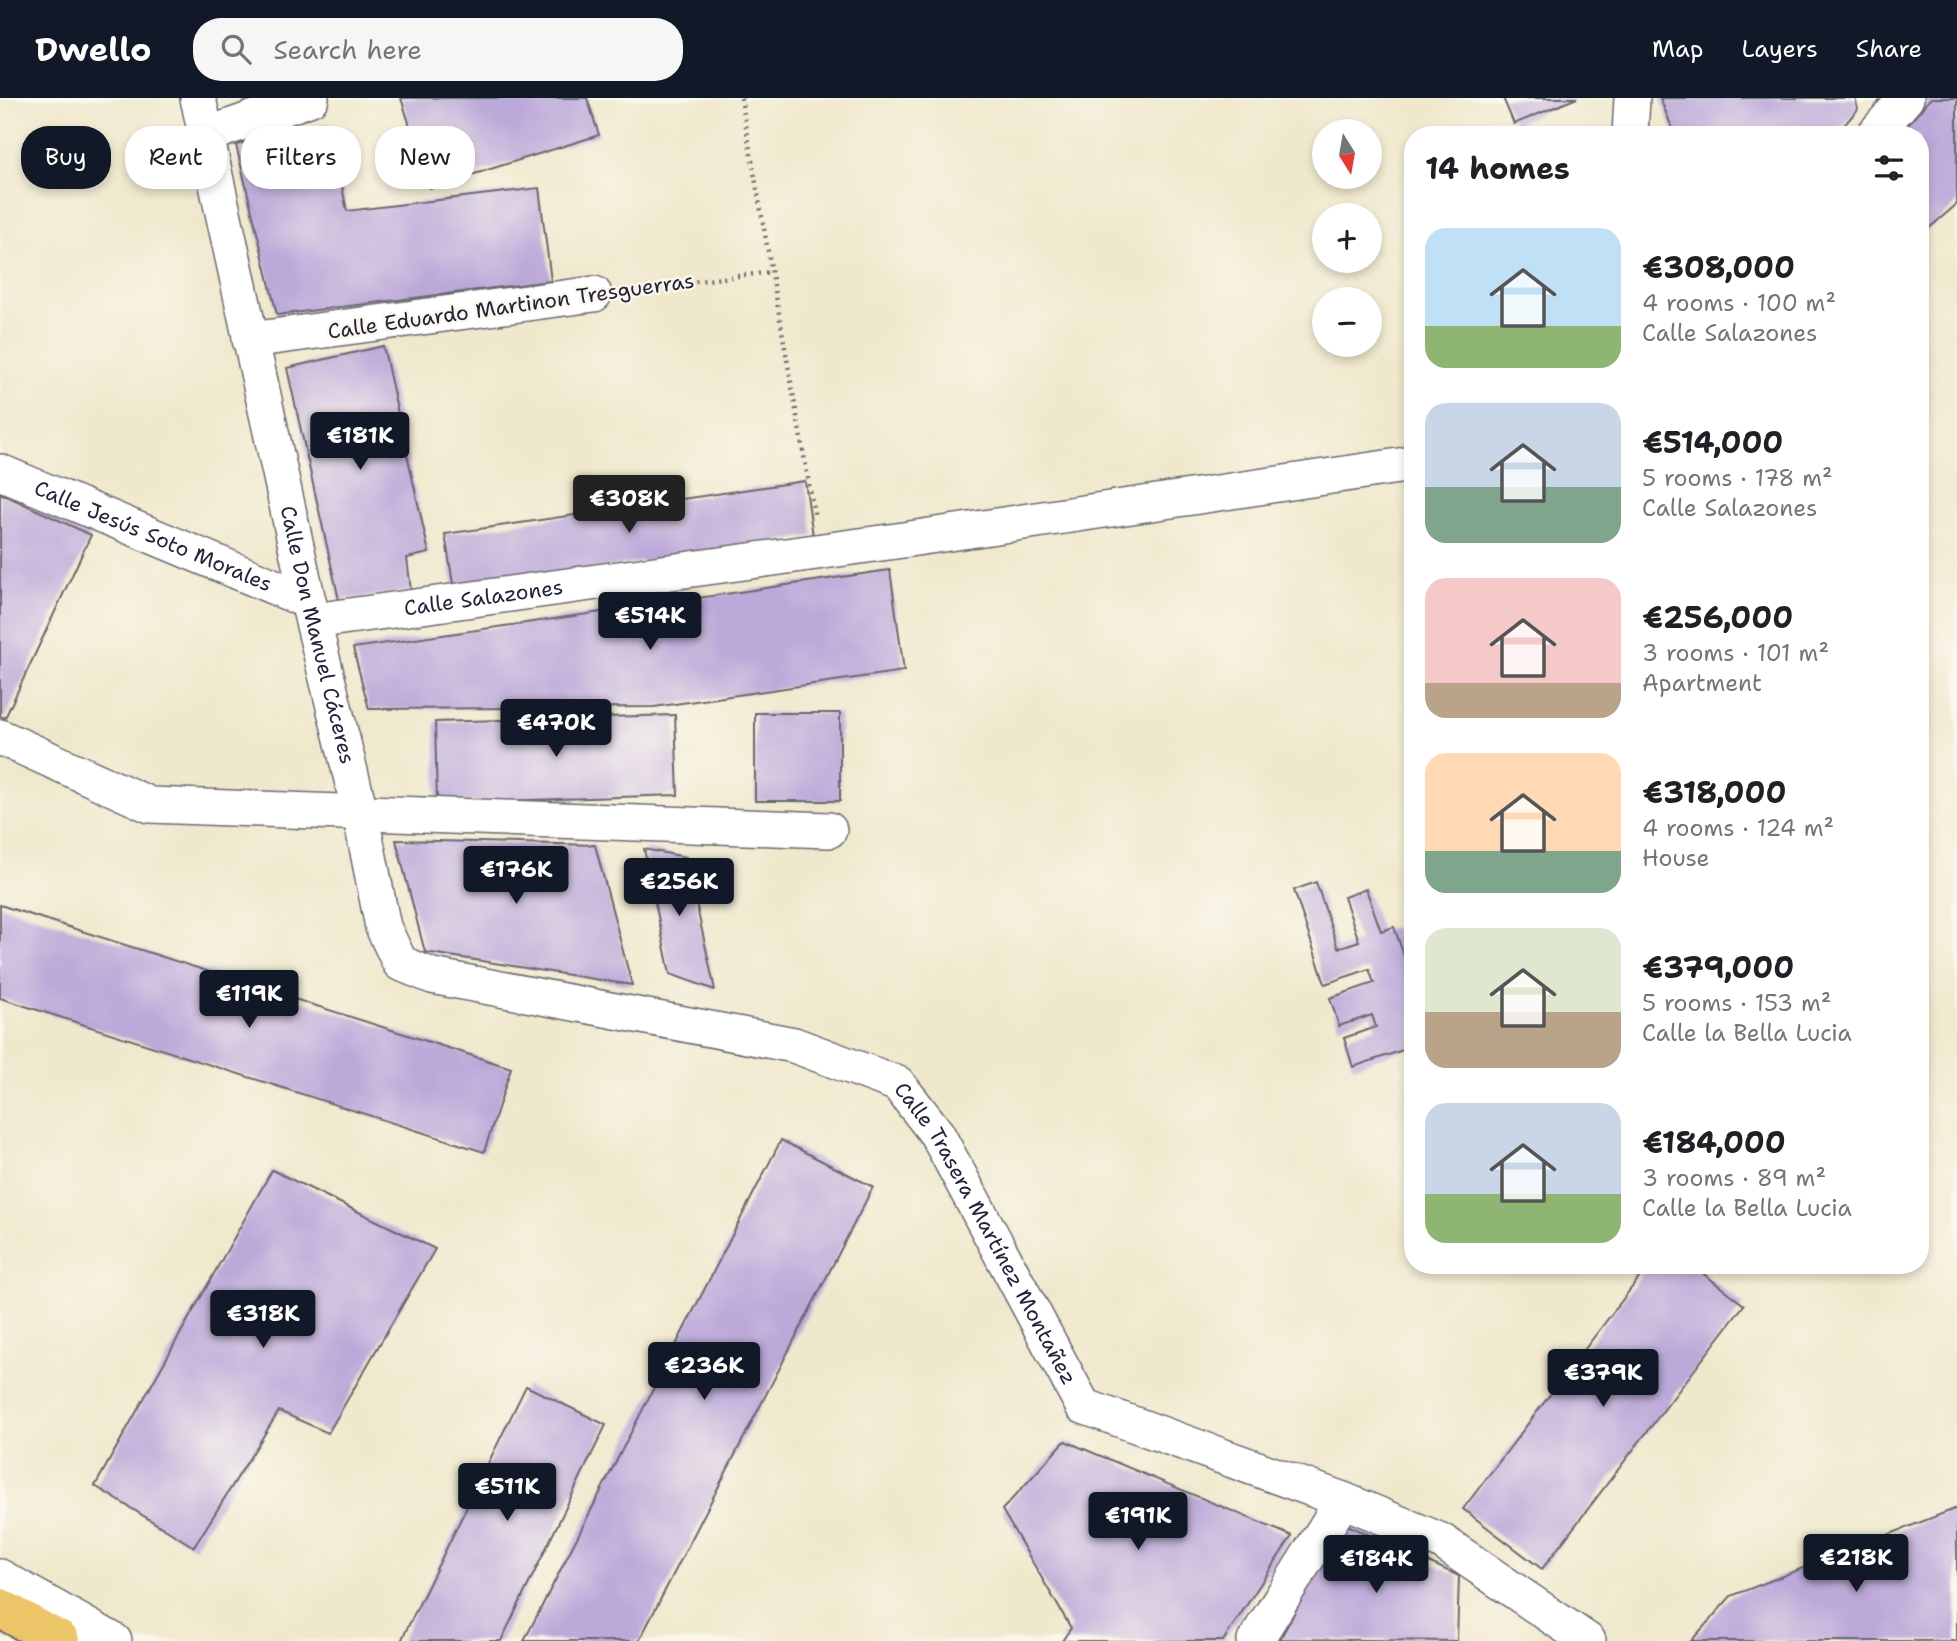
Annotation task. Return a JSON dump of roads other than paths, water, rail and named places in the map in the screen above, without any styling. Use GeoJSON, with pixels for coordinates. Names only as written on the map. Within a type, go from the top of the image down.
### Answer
{"type":"FeatureCollection","features":[{"type":"Feature","properties":{"kind":"main road"},"geometry":{"type":"LineString","coordinates":[[0,1608],[60,1641]]}},
{"type":"Feature","properties":{"kind":"main road"},"geometry":{"type":"LineString","coordinates":[[0,1628],[24,1641]]}},
{"type":"Feature","properties":{"kind":"street","name":"Calle Don Manuel Cáceres"},"geometry":{"type":"LineString","coordinates":[[198,98],[205,126]]}},
{"type":"Feature","properties":{"kind":"street"},"geometry":{"type":"LineString","coordinates":[[227,128],[311,98]]}},
{"type":"Feature","properties":{"kind":"street"},"geometry":{"type":"LineString","coordinates":[[1630,126],[1632,98]]}},
{"type":"Feature","properties":{"kind":"street"},"geometry":{"type":"LineString","coordinates":[[1882,126],[1906,98]]}},
{"type":"Feature","properties":{"kind":"street","name":"Calle Don Manuel Cáceres"},"geometry":{"type":"LineString","coordinates":[[218,189],[310,611],[360,811],[383,927],[400,963]]}},
{"type":"Feature","properties":{"kind":"street","name":"Calle Eduardo Martinon Tresguerras"},"geometry":{"type":"LineString","coordinates":[[250,340],[594,294]]}},
{"type":"Feature","properties":{"kind":"street","name":"Calle Salazones"},"geometry":{"type":"LineString","coordinates":[[310,611],[821,552],[1404,465]]}},
{"type":"Feature","properties":{"kind":"street","name":"Calle Jesús Soto Morales"},"geometry":{"type":"LineString","coordinates":[[0,472],[310,611]]}},
{"type":"Feature","properties":{"kind":"street"},"geometry":{"type":"LineString","coordinates":[[0,737],[150,805],[829,830]]}},
{"type":"Feature","properties":{"kind":"street","name":"Calle Trasera Martínez Montañez"},"geometry":{"type":"LineString","coordinates":[[400,963],[432,976],[794,1045],[898,1084],[937,1134],[1083,1406],[1343,1500],[1441,1541],[1588,1641]]}},
{"type":"Feature","properties":{"kind":"street"},"geometry":{"type":"LineString","coordinates":[[1255,1641],[1343,1500]]}},
{"type":"Feature","properties":{"kind":"street"},"geometry":{"type":"LineString","coordinates":[[0,1577],[114,1641]]}}]}
